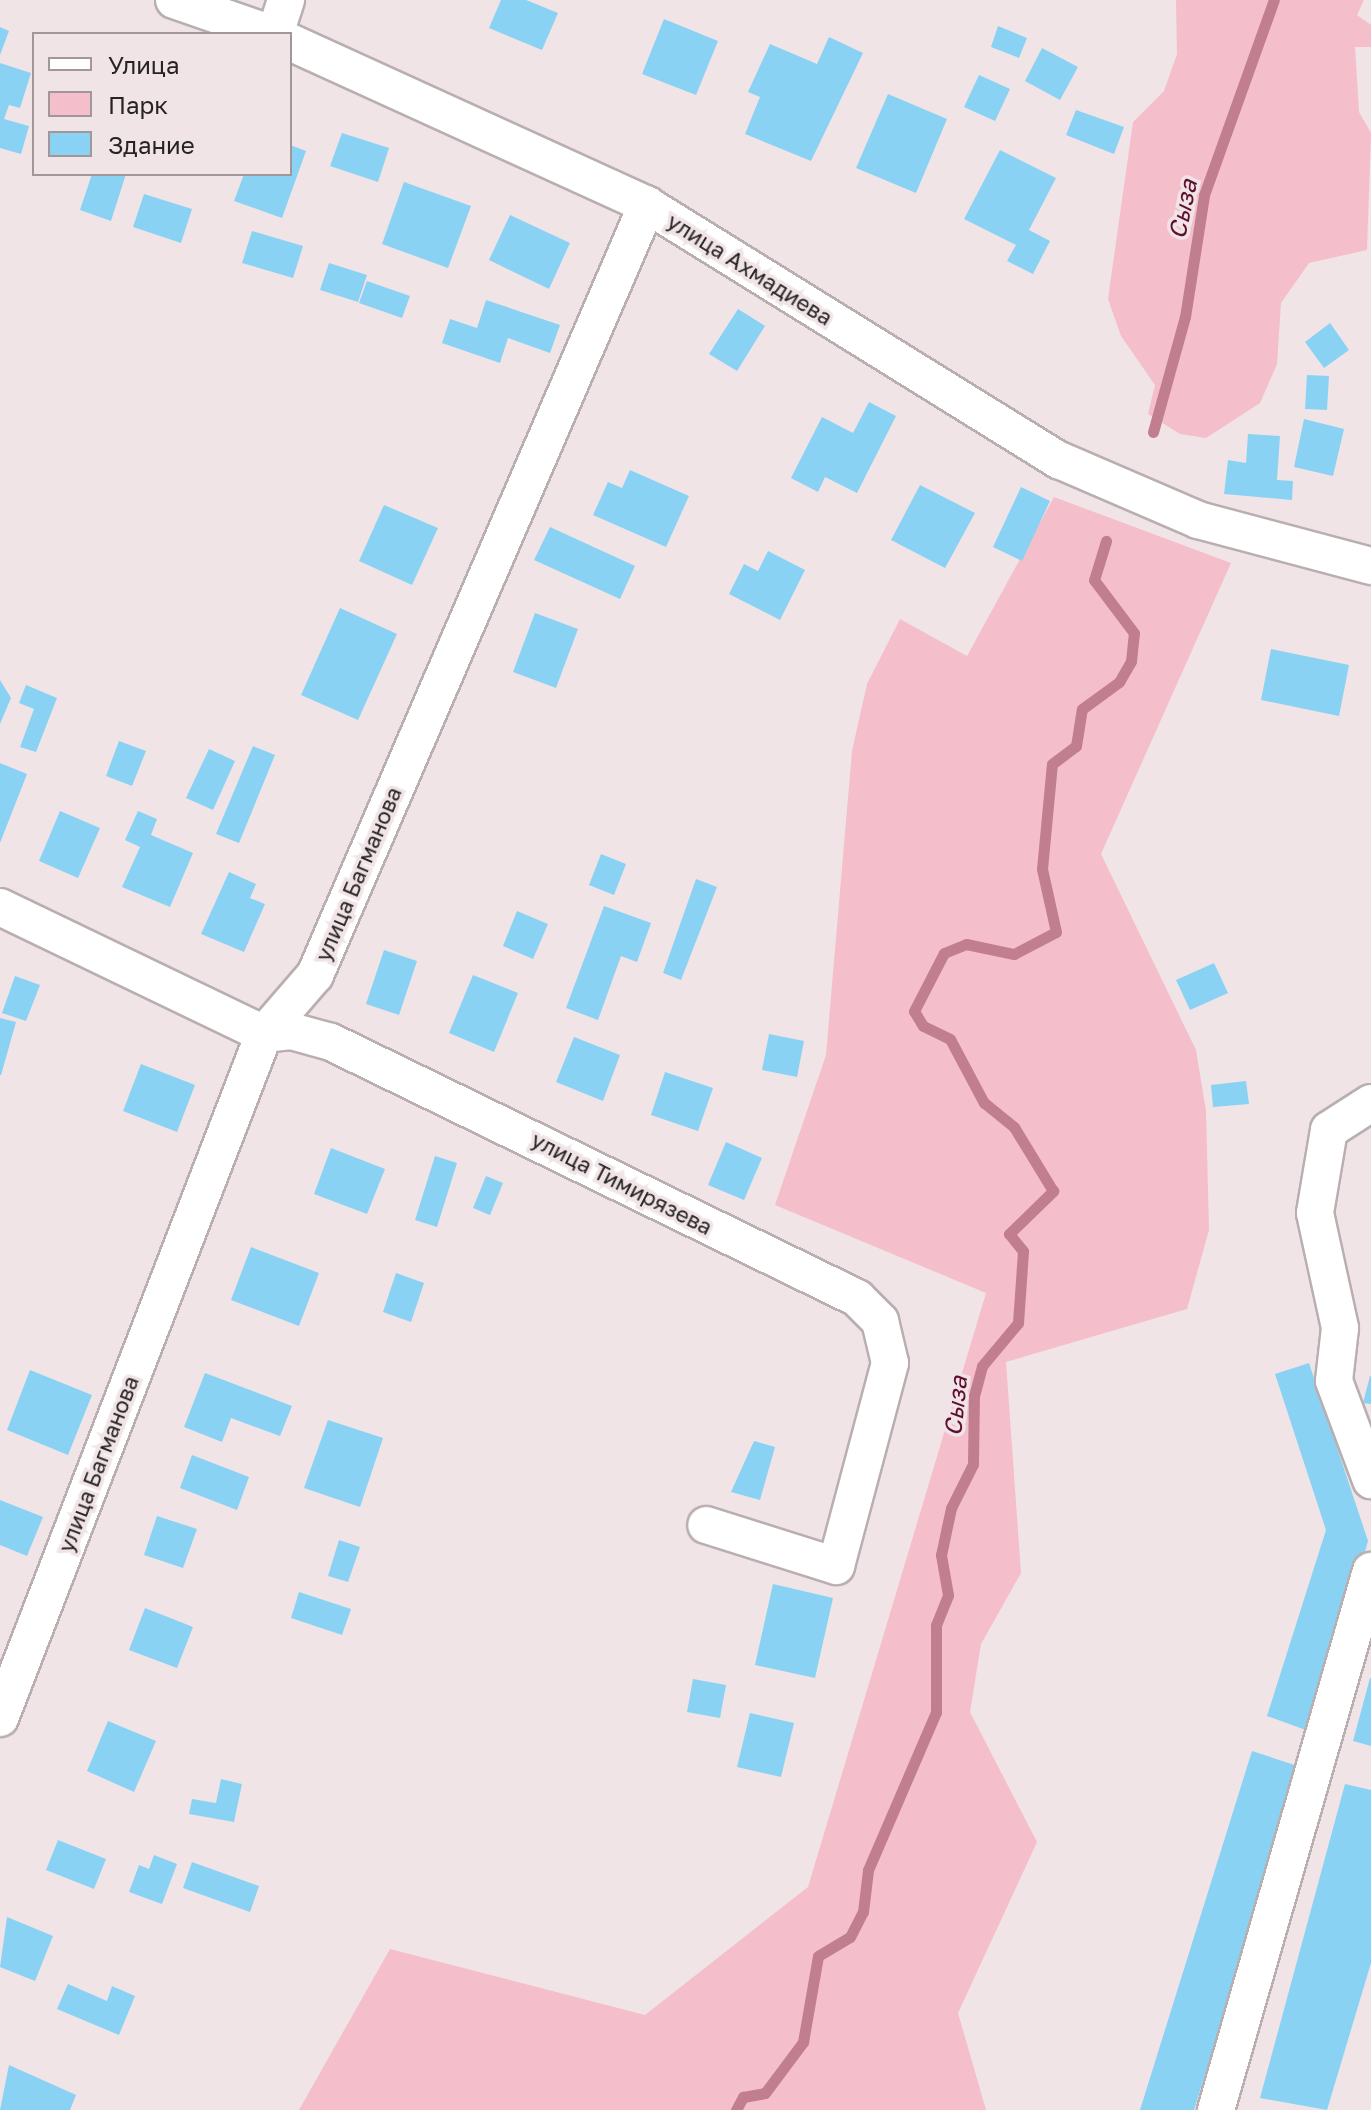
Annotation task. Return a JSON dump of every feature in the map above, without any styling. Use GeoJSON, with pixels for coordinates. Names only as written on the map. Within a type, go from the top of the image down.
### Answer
{"type":"FeatureCollection","features":[{"type":"Feature","properties":{"kind":"street"},"geometry":{"type":"LineString","coordinates":[[174,0],[268,32]]}},
{"type":"Feature","properties":{"kind":"street"},"geometry":{"type":"LineString","coordinates":[[275,32],[286,0]]}},
{"type":"Feature","properties":{"kind":"street","name":"улица Ахмадиева"},"geometry":{"type":"LineString","coordinates":[[292,43],[647,205],[1059,460],[1198,520],[1371,566]]}},
{"type":"Feature","properties":{"kind":"street","name":"улица Багманова"},"geometry":{"type":"LineString","coordinates":[[0,1718],[264,1034],[315,975],[647,205]]}},
{"type":"Feature","properties":{"kind":"street","name":"улица Тимирязева"},"geometry":{"type":"LineString","coordinates":[[0,907],[264,1034],[291,1031],[346,1049],[857,1298],[880,1321],[890,1363],[836,1566],[706,1525]]}},
{"type":"Feature","properties":{"kind":"street"},"geometry":{"type":"LineString","coordinates":[[1371,1103],[1329,1130],[1319,1173],[1315,1213],[1355,1330],[1334,1381],[1371,1480]]}},
{"type":"Feature","properties":{"kind":"street"},"geometry":{"type":"LineString","coordinates":[[1216,2110],[1371,1571]]}},
{"type":"Feature","properties":{"kind":"green space"},"geometry":{"type":"Polygon","coordinates":[[[1176,0],[1364,0],[1357,15],[1371,25],[1371,47],[1355,47],[1359,112],[1371,133],[1367,250],[1309,263],[1281,303],[1277,364],[1260,403],[1206,438],[1180,434],[1148,414],[1155,385],[1121,336],[1108,299],[1133,122],[1164,91],[1177,54],[1176,0]]]}},
{"type":"Feature","properties":{"kind":"green space"},"geometry":{"type":"Polygon","coordinates":[[[1054,497],[1231,563],[1101,854],[1196,1050],[1206,1111],[1209,1230],[1187,1309],[1006,1362],[1021,1573],[981,1644],[970,1712],[1037,1842],[958,2013],[986,2110],[299,2110],[390,1949],[645,2015],[808,1887],[986,1293],[775,1205],[826,1055],[852,751],[867,684],[900,619],[967,656],[1054,497]]]}},
{"type":"Feature","properties":{"kind":"building"},"geometry":{"type":"Polygon","coordinates":[[[501,0],[526,0],[558,13],[542,50],[489,28],[501,0]]]}},
{"type":"Feature","properties":{"kind":"building"},"geometry":{"type":"Polygon","coordinates":[[[664,19],[718,41],[696,95],[642,74],[664,19]]]}},
{"type":"Feature","properties":{"kind":"building"},"geometry":{"type":"Polygon","coordinates":[[[998,26],[1027,38],[1019,58],[991,47],[998,26]]]}},
{"type":"Feature","properties":{"kind":"building"},"geometry":{"type":"Polygon","coordinates":[[[0,27],[9,31],[0,55],[0,27]]]}},
{"type":"Feature","properties":{"kind":"building"},"geometry":{"type":"Polygon","coordinates":[[[829,37],[863,53],[811,161],[745,134],[760,97],[748,92],[770,44],[817,64],[829,37]]]}},
{"type":"Feature","properties":{"kind":"building"},"geometry":{"type":"Polygon","coordinates":[[[1042,48],[1078,67],[1060,100],[1025,81],[1042,48]]]}},
{"type":"Feature","properties":{"kind":"building"},"geometry":{"type":"Polygon","coordinates":[[[0,63],[31,73],[20,108],[9,105],[4,119],[29,126],[21,154],[0,148],[0,63]]]}},
{"type":"Feature","properties":{"kind":"building"},"geometry":{"type":"Polygon","coordinates":[[[979,75],[1010,89],[995,121],[964,107],[979,75]]]}},
{"type":"Feature","properties":{"kind":"building"},"geometry":{"type":"Polygon","coordinates":[[[888,94],[947,119],[916,193],[856,168],[888,94]]]}},
{"type":"Feature","properties":{"kind":"building"},"geometry":{"type":"Polygon","coordinates":[[[1076,110],[1124,127],[1114,154],[1066,135],[1076,110]]]}},
{"type":"Feature","properties":{"kind":"building"},"geometry":{"type":"Polygon","coordinates":[[[342,133],[389,148],[378,182],[330,166],[342,133]]]}},
{"type":"Feature","properties":{"kind":"building"},"geometry":{"type":"Polygon","coordinates":[[[292,146],[306,151],[282,218],[234,201],[243,176],[292,176],[292,146]]]}},
{"type":"Feature","properties":{"kind":"building"},"geometry":{"type":"Polygon","coordinates":[[[1000,150],[1056,178],[1029,230],[1050,241],[1033,274],[1007,261],[1016,245],[964,219],[1000,150]]]}},
{"type":"Feature","properties":{"kind":"building"},"geometry":{"type":"Polygon","coordinates":[[[91,176],[125,176],[111,221],[80,210],[91,176]]]}},
{"type":"Feature","properties":{"kind":"building"},"geometry":{"type":"Polygon","coordinates":[[[404,182],[471,206],[448,268],[382,244],[404,182]]]}},
{"type":"Feature","properties":{"kind":"building"},"geometry":{"type":"Polygon","coordinates":[[[144,194],[192,209],[181,243],[133,227],[144,194]]]}},
{"type":"Feature","properties":{"kind":"building"},"geometry":{"type":"Polygon","coordinates":[[[510,215],[570,243],[549,289],[489,260],[510,215]]]}},
{"type":"Feature","properties":{"kind":"building"},"geometry":{"type":"Polygon","coordinates":[[[252,231],[303,246],[293,278],[242,263],[252,231]]]}},
{"type":"Feature","properties":{"kind":"building"},"geometry":{"type":"Polygon","coordinates":[[[329,263],[367,275],[358,302],[320,290],[329,263]]]}},
{"type":"Feature","properties":{"kind":"building"},"geometry":{"type":"Polygon","coordinates":[[[367,281],[410,296],[402,318],[359,303],[367,281]]]}},
{"type":"Feature","properties":{"kind":"building"},"geometry":{"type":"Polygon","coordinates":[[[486,300],[560,325],[550,353],[508,338],[500,363],[442,343],[450,319],[477,328],[486,300]]]}},
{"type":"Feature","properties":{"kind":"building"},"geometry":{"type":"Polygon","coordinates":[[[738,309],[765,326],[737,371],[709,354],[738,309]]]}},
{"type":"Feature","properties":{"kind":"building"},"geometry":{"type":"Polygon","coordinates":[[[1330,323],[1349,350],[1324,368],[1305,342],[1330,323]]]}},
{"type":"Feature","properties":{"kind":"building"},"geometry":{"type":"Polygon","coordinates":[[[1307,375],[1329,376],[1327,410],[1305,409],[1307,375]]]}},
{"type":"Feature","properties":{"kind":"building"},"geometry":{"type":"Polygon","coordinates":[[[869,402],[896,416],[857,493],[825,477],[818,492],[791,478],[822,417],[853,433],[869,402]]]}},
{"type":"Feature","properties":{"kind":"building"},"geometry":{"type":"Polygon","coordinates":[[[1304,419],[1344,429],[1333,476],[1294,467],[1304,419]]]}},
{"type":"Feature","properties":{"kind":"building"},"geometry":{"type":"Polygon","coordinates":[[[1248,434],[1280,436],[1277,480],[1293,481],[1292,500],[1224,494],[1228,460],[1246,463],[1248,434]]]}},
{"type":"Feature","properties":{"kind":"building"},"geometry":{"type":"Polygon","coordinates":[[[630,470],[689,496],[666,547],[593,515],[608,482],[622,488],[630,470]]]}},
{"type":"Feature","properties":{"kind":"building"},"geometry":{"type":"Polygon","coordinates":[[[920,485],[975,513],[945,568],[891,540],[920,485]]]}},
{"type":"Feature","properties":{"kind":"building"},"geometry":{"type":"Polygon","coordinates":[[[1021,487],[1050,501],[1022,561],[993,547],[1021,487]]]}},
{"type":"Feature","properties":{"kind":"building"},"geometry":{"type":"Polygon","coordinates":[[[384,505],[438,528],[412,585],[359,561],[384,505]]]}},
{"type":"Feature","properties":{"kind":"building"},"geometry":{"type":"Polygon","coordinates":[[[550,527],[635,566],[620,599],[534,560],[550,527]]]}},
{"type":"Feature","properties":{"kind":"building"},"geometry":{"type":"Polygon","coordinates":[[[768,551],[805,570],[780,620],[729,594],[744,564],[758,571],[768,551]]]}},
{"type":"Feature","properties":{"kind":"building"},"geometry":{"type":"Polygon","coordinates":[[[340,608],[397,634],[358,720],[301,695],[340,608]]]}},
{"type":"Feature","properties":{"kind":"building"},"geometry":{"type":"Polygon","coordinates":[[[535,613],[578,629],[556,688],[513,672],[535,613]]]}},
{"type":"Feature","properties":{"kind":"building"},"geometry":{"type":"Polygon","coordinates":[[[1271,649],[1349,665],[1339,716],[1261,700],[1271,649]]]}},
{"type":"Feature","properties":{"kind":"building"},"geometry":{"type":"Polygon","coordinates":[[[0,680],[11,698],[0,724],[0,680]]]}},
{"type":"Feature","properties":{"kind":"building"},"geometry":{"type":"Polygon","coordinates":[[[26,685],[57,698],[36,752],[20,747],[34,709],[19,703],[26,685]]]}},
{"type":"Feature","properties":{"kind":"building"},"geometry":{"type":"Polygon","coordinates":[[[119,741],[146,751],[132,786],[106,776],[119,741]]]}},
{"type":"Feature","properties":{"kind":"building"},"geometry":{"type":"Polygon","coordinates":[[[253,746],[275,755],[239,843],[216,834],[253,746]]]}},
{"type":"Feature","properties":{"kind":"building"},"geometry":{"type":"Polygon","coordinates":[[[209,749],[235,761],[213,810],[186,798],[209,749]]]}},
{"type":"Feature","properties":{"kind":"building"},"geometry":{"type":"Polygon","coordinates":[[[0,763],[27,774],[0,843],[0,763]]]}},
{"type":"Feature","properties":{"kind":"building"},"geometry":{"type":"Polygon","coordinates":[[[60,811],[100,828],[78,878],[39,861],[60,811]]]}},
{"type":"Feature","properties":{"kind":"building"},"geometry":{"type":"Polygon","coordinates":[[[138,811],[157,819],[151,835],[193,853],[170,907],[122,887],[140,847],[125,840],[138,811]]]}},
{"type":"Feature","properties":{"kind":"building"},"geometry":{"type":"Polygon","coordinates":[[[601,854],[626,864],[614,895],[589,885],[601,854]]]}},
{"type":"Feature","properties":{"kind":"building"},"geometry":{"type":"Polygon","coordinates":[[[229,872],[256,884],[250,898],[265,904],[244,952],[201,934],[229,872]]]}},
{"type":"Feature","properties":{"kind":"building"},"geometry":{"type":"Polygon","coordinates":[[[696,879],[717,887],[681,980],[663,973],[696,879]]]}},
{"type":"Feature","properties":{"kind":"building"},"geometry":{"type":"Polygon","coordinates":[[[604,906],[651,923],[637,962],[621,956],[598,1020],[566,1008],[604,906]]]}},
{"type":"Feature","properties":{"kind":"building"},"geometry":{"type":"Polygon","coordinates":[[[517,911],[548,924],[533,959],[503,946],[517,911]]]}},
{"type":"Feature","properties":{"kind":"building"},"geometry":{"type":"Polygon","coordinates":[[[384,950],[417,961],[399,1015],[366,1004],[384,950]]]}},
{"type":"Feature","properties":{"kind":"building"},"geometry":{"type":"Polygon","coordinates":[[[1214,963],[1228,993],[1190,1010],[1176,980],[1214,963]]]}},
{"type":"Feature","properties":{"kind":"building"},"geometry":{"type":"Polygon","coordinates":[[[473,975],[518,993],[494,1052],[449,1033],[473,975]]]}},
{"type":"Feature","properties":{"kind":"building"},"geometry":{"type":"Polygon","coordinates":[[[15,976],[40,985],[26,1021],[2,1013],[15,976]]]}},
{"type":"Feature","properties":{"kind":"building"},"geometry":{"type":"Polygon","coordinates":[[[0,1018],[16,1022],[1,1075],[0,1075],[0,1018]]]}},
{"type":"Feature","properties":{"kind":"building"},"geometry":{"type":"Polygon","coordinates":[[[769,1034],[804,1041],[797,1077],[762,1070],[769,1034]]]}},
{"type":"Feature","properties":{"kind":"building"},"geometry":{"type":"Polygon","coordinates":[[[574,1037],[620,1055],[603,1101],[556,1082],[574,1037]]]}},
{"type":"Feature","properties":{"kind":"building"},"geometry":{"type":"Polygon","coordinates":[[[141,1064],[195,1085],[177,1132],[123,1111],[141,1064]]]}},
{"type":"Feature","properties":{"kind":"building"},"geometry":{"type":"Polygon","coordinates":[[[665,1072],[713,1088],[698,1131],[651,1115],[665,1072]]]}},
{"type":"Feature","properties":{"kind":"building"},"geometry":{"type":"Polygon","coordinates":[[[1246,1081],[1249,1104],[1213,1107],[1211,1085],[1246,1081]]]}},
{"type":"Feature","properties":{"kind":"building"},"geometry":{"type":"Polygon","coordinates":[[[726,1142],[762,1158],[744,1200],[708,1185],[726,1142]]]}},
{"type":"Feature","properties":{"kind":"building"},"geometry":{"type":"Polygon","coordinates":[[[331,1148],[385,1169],[367,1214],[314,1194],[331,1148]]]}},
{"type":"Feature","properties":{"kind":"building"},"geometry":{"type":"Polygon","coordinates":[[[435,1156],[457,1163],[437,1227],[415,1220],[435,1156]]]}},
{"type":"Feature","properties":{"kind":"building"},"geometry":{"type":"Polygon","coordinates":[[[486,1176],[503,1183],[490,1215],[473,1208],[486,1176]]]}},
{"type":"Feature","properties":{"kind":"building"},"geometry":{"type":"Polygon","coordinates":[[[251,1247],[319,1273],[299,1326],[231,1300],[251,1247]]]}},
{"type":"Feature","properties":{"kind":"building"},"geometry":{"type":"Polygon","coordinates":[[[396,1273],[424,1283],[411,1322],[383,1312],[396,1273]]]}},
{"type":"Feature","properties":{"kind":"building"},"geometry":{"type":"Polygon","coordinates":[[[1309,1363],[1368,1541],[1314,1733],[1267,1716],[1326,1530],[1275,1374],[1309,1363]]]}},
{"type":"Feature","properties":{"kind":"building"},"geometry":{"type":"Polygon","coordinates":[[[30,1370],[92,1395],[68,1455],[7,1430],[30,1370]]]}},
{"type":"Feature","properties":{"kind":"building"},"geometry":{"type":"Polygon","coordinates":[[[205,1373],[292,1406],[280,1436],[231,1418],[222,1442],[184,1427],[205,1373]]]}},
{"type":"Feature","properties":{"kind":"building"},"geometry":{"type":"Polygon","coordinates":[[[1371,1376],[1371,1404],[1363,1403],[1371,1376]]]}},
{"type":"Feature","properties":{"kind":"building"},"geometry":{"type":"Polygon","coordinates":[[[328,1420],[383,1438],[360,1507],[304,1488],[328,1420]]]}},
{"type":"Feature","properties":{"kind":"building"},"geometry":{"type":"Polygon","coordinates":[[[754,1441],[775,1447],[760,1500],[731,1492],[754,1441]]]}},
{"type":"Feature","properties":{"kind":"building"},"geometry":{"type":"Polygon","coordinates":[[[192,1455],[249,1477],[237,1510],[180,1488],[192,1455]]]}},
{"type":"Feature","properties":{"kind":"building"},"geometry":{"type":"Polygon","coordinates":[[[0,1500],[43,1517],[27,1556],[0,1545],[0,1500]]]}},
{"type":"Feature","properties":{"kind":"building"},"geometry":{"type":"Polygon","coordinates":[[[157,1516],[197,1529],[183,1568],[144,1555],[157,1516]]]}},
{"type":"Feature","properties":{"kind":"building"},"geometry":{"type":"Polygon","coordinates":[[[339,1540],[360,1547],[348,1582],[328,1576],[339,1540]]]}},
{"type":"Feature","properties":{"kind":"building"},"geometry":{"type":"Polygon","coordinates":[[[773,1584],[833,1598],[815,1678],[755,1665],[773,1584]]]}},
{"type":"Feature","properties":{"kind":"building"},"geometry":{"type":"Polygon","coordinates":[[[299,1592],[351,1609],[342,1635],[291,1618],[299,1592]]]}},
{"type":"Feature","properties":{"kind":"building"},"geometry":{"type":"Polygon","coordinates":[[[145,1608],[193,1627],[177,1668],[129,1650],[145,1608]]]}},
{"type":"Feature","properties":{"kind":"building"},"geometry":{"type":"Polygon","coordinates":[[[1371,1678],[1371,1746],[1353,1741],[1371,1678]]]}},
{"type":"Feature","properties":{"kind":"building"},"geometry":{"type":"Polygon","coordinates":[[[693,1679],[726,1685],[720,1718],[687,1712],[693,1679]]]}},
{"type":"Feature","properties":{"kind":"building"},"geometry":{"type":"Polygon","coordinates":[[[750,1713],[794,1723],[781,1777],[737,1767],[750,1713]]]}},
{"type":"Feature","properties":{"kind":"building"},"geometry":{"type":"Polygon","coordinates":[[[108,1721],[156,1741],[134,1792],[87,1771],[108,1721]]]}},
{"type":"Feature","properties":{"kind":"building"},"geometry":{"type":"Polygon","coordinates":[[[1252,1751],[1301,1767],[1194,2110],[1140,2110],[1252,1751]]]}},
{"type":"Feature","properties":{"kind":"building"},"geometry":{"type":"Polygon","coordinates":[[[221,1779],[242,1784],[234,1822],[189,1814],[192,1799],[216,1803],[221,1779]]]}},
{"type":"Feature","properties":{"kind":"building"},"geometry":{"type":"Polygon","coordinates":[[[1345,1784],[1371,1790],[1371,1963],[1327,2110],[1260,2098],[1345,1784]]]}},
{"type":"Feature","properties":{"kind":"building"},"geometry":{"type":"Polygon","coordinates":[[[58,1840],[106,1859],[94,1889],[46,1870],[58,1840]]]}},
{"type":"Feature","properties":{"kind":"building"},"geometry":{"type":"Polygon","coordinates":[[[154,1855],[177,1864],[162,1904],[129,1892],[139,1865],[149,1869],[154,1855]]]}},
{"type":"Feature","properties":{"kind":"building"},"geometry":{"type":"Polygon","coordinates":[[[192,1862],[259,1886],[250,1912],[183,1888],[192,1862]]]}},
{"type":"Feature","properties":{"kind":"building"},"geometry":{"type":"Polygon","coordinates":[[[7,1917],[53,1936],[35,1981],[0,1967],[7,1917]]]}},
{"type":"Feature","properties":{"kind":"building"},"geometry":{"type":"Polygon","coordinates":[[[68,1984],[107,2001],[112,1986],[135,1996],[119,2035],[57,2009],[68,1984]]]}},
{"type":"Feature","properties":{"kind":"building"},"geometry":{"type":"Polygon","coordinates":[[[9,2065],[76,2095],[70,2110],[0,2110],[9,2065]]]}},
{"type":"Feature","properties":{"kind":"waterway","name":"Сыза"},"geometry":{"type":"LineString","coordinates":[[1153,432],[1185,317],[1204,195],[1274,0]]}},
{"type":"Feature","properties":{"kind":"waterway","name":"Сыза"},"geometry":{"type":"LineString","coordinates":[[736,2110],[743,2097],[765,2093],[803,2042],[818,1956],[850,1937],[863,1912],[868,1870],[936,1712],[936,1625],[948,1595],[941,1555],[951,1508],[973,1464],[974,1396],[982,1366],[1018,1323],[1023,1251],[1009,1234],[1053,1191],[1014,1127],[984,1103],[950,1039],[923,1026],[914,1011],[944,953],[966,944],[1014,954],[1056,932],[1042,869],[1052,764],[1076,746],[1082,709],[1119,682],[1131,661],[1134,633],[1094,580],[1106,541]]}}]}
